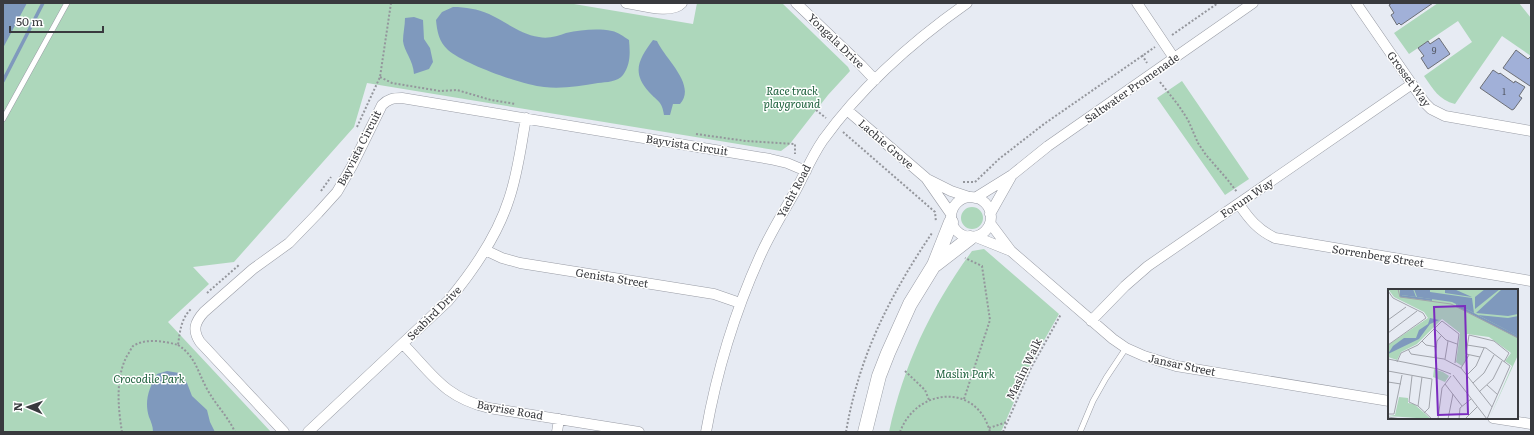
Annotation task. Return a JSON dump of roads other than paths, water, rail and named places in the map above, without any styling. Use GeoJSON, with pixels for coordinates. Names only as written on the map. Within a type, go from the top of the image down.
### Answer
{"type":"FeatureCollection","features":[{"type":"Feature","properties":{"kind":"street"},"geometry":{"type":"LineString","coordinates":[[626,3],[664,9],[672,9],[682,3]]}},
{"type":"Feature","properties":{"kind":"street","name":"Yongala Drive"},"geometry":{"type":"LineString","coordinates":[[796,3],[861,65],[874,80]]}},
{"type":"Feature","properties":{"kind":"street","name":"Yacht Road"},"geometry":{"type":"LineString","coordinates":[[706,432],[720,366],[740,303],[762,253],[816,151],[847,110],[874,80],[912,45],[967,3]]}},
{"type":"Feature","properties":{"kind":"street"},"geometry":{"type":"LineString","coordinates":[[1137,3],[1174,58]]}},
{"type":"Feature","properties":{"kind":"street","name":"Saltwater Promenade"},"geometry":{"type":"LineString","coordinates":[[972,198],[1012,175],[1048,146],[1253,3]]}},
{"type":"Feature","properties":{"kind":"street","name":"Grosset Way"},"geometry":{"type":"LineString","coordinates":[[1356,3],[1431,109],[1445,116],[1531,131]]}},
{"type":"Feature","properties":{"kind":"street","name":"Forum Way"},"geometry":{"type":"LineString","coordinates":[[1091,321],[1125,286],[1148,266],[1412,84]]}},
{"type":"Feature","properties":{"kind":"street","name":"Bayvista Circuit"},"geometry":{"type":"LineString","coordinates":[[284,432],[200,342],[196,336],[195,329],[198,318],[253,269],[289,242],[318,214],[337,192],[386,100],[392,98],[402,98],[770,159],[793,165],[806,171]]}},
{"type":"Feature","properties":{"kind":"street","name":"Lachie Grove"},"geometry":{"type":"LineString","coordinates":[[847,110],[926,178],[951,191],[972,198]]}},
{"type":"Feature","properties":{"kind":"street","name":"Seabird Drive"},"geometry":{"type":"LineString","coordinates":[[308,432],[448,301],[462,284],[485,250],[499,224],[509,200],[517,172],[526,118]]}},
{"type":"Feature","properties":{"kind":"street","name":"Saltwater Promenade"},"geometry":{"type":"LineString","coordinates":[[990,218],[1012,175]]}},
{"type":"Feature","properties":{"kind":"street","name":"Lachie Grove"},"geometry":{"type":"LineString","coordinates":[[926,178],[941,199],[951,218]]}},
{"type":"Feature","properties":{"kind":"street"},"geometry":{"type":"LineString","coordinates":[[865,432],[873,396],[888,353],[910,304],[934,265],[957,203],[963,199],[972,198],[986,204],[990,218],[982,234],[973,237],[934,265]]}},
{"type":"Feature","properties":{"kind":"street","name":"Sorrenberg Street"},"geometry":{"type":"LineString","coordinates":[[1241,202],[1253,224],[1263,232],[1275,238],[1531,281]]}},
{"type":"Feature","properties":{"kind":"street"},"geometry":{"type":"LineString","coordinates":[[951,218],[954,228],[958,233],[964,236],[973,237]]}},
{"type":"Feature","properties":{"kind":"street","name":"Jansar Street"},"geometry":{"type":"LineString","coordinates":[[990,218],[1011,251],[1091,321],[1126,348],[1150,359],[1176,366],[1388,401]]}},
{"type":"Feature","properties":{"kind":"street","name":"Jansar Street"},"geometry":{"type":"LineString","coordinates":[[973,237],[1011,251]]}},
{"type":"Feature","properties":{"kind":"street","name":"Genista Street"},"geometry":{"type":"LineString","coordinates":[[485,250],[502,258],[520,263],[714,294],[740,303]]}},
{"type":"Feature","properties":{"kind":"street","name":"Bayrise Road"},"geometry":{"type":"LineString","coordinates":[[403,344],[447,390],[472,404],[639,432]]}},
{"type":"Feature","properties":{"kind":"street"},"geometry":{"type":"LineString","coordinates":[[557,432],[559,419]]}},
{"type":"Feature","properties":{"kind":"street"},"geometry":{"type":"LineString","coordinates":[[1499,419],[1531,424]]}},
{"type":"Feature","properties":{"kind":"lane"},"geometry":{"type":"LineString","coordinates":[[3,119],[67,3]]}},
{"type":"Feature","properties":{"kind":"lane"},"geometry":{"type":"LineString","coordinates":[[1080,432],[1093,401],[1126,348]]}},
{"type":"Feature","properties":{"kind":"water"},"geometry":{"type":"Polygon","coordinates":[[[3,3],[27,3],[3,48],[3,3]]]}},
{"type":"Feature","properties":{"kind":"water"},"geometry":{"type":"Polygon","coordinates":[[[453,7],[462,7],[485,12],[526,33],[542,38],[589,30],[606,30],[619,33],[629,40],[630,53],[626,71],[621,77],[608,82],[558,88],[534,85],[494,73],[456,56],[442,43],[436,20],[442,12],[453,7]]]}},
{"type":"Feature","properties":{"kind":"water"},"geometry":{"type":"Polygon","coordinates":[[[414,17],[423,20],[424,39],[430,48],[433,62],[429,69],[414,74],[412,64],[403,41],[405,18],[414,17]]]}},
{"type":"Feature","properties":{"kind":"water"},"geometry":{"type":"Polygon","coordinates":[[[653,40],[657,41],[678,72],[685,89],[684,97],[680,104],[673,104],[670,115],[664,115],[661,104],[643,85],[640,78],[639,66],[641,60],[653,40]]]}},
{"type":"Feature","properties":{"kind":"water"},"geometry":{"type":"Polygon","coordinates":[[[167,371],[179,373],[187,383],[192,396],[207,410],[210,422],[215,432],[153,432],[147,406],[148,395],[157,374],[167,371]]]}},
{"type":"Feature","properties":{"kind":"waterway"},"geometry":{"type":"LineString","coordinates":[[3,81],[43,3]]}},
{"type":"Feature","properties":{"kind":"park label","name":"Race track playground"},"geometry":{"type":"Point","coordinates":[792,97]}},
{"type":"Feature","properties":{"kind":"park label","name":"Maslin Park"},"geometry":{"type":"Point","coordinates":[965,374]}},
{"type":"Feature","properties":{"kind":"park label","name":"Crocodile Park"},"geometry":{"type":"Point","coordinates":[149,379]}}]}
